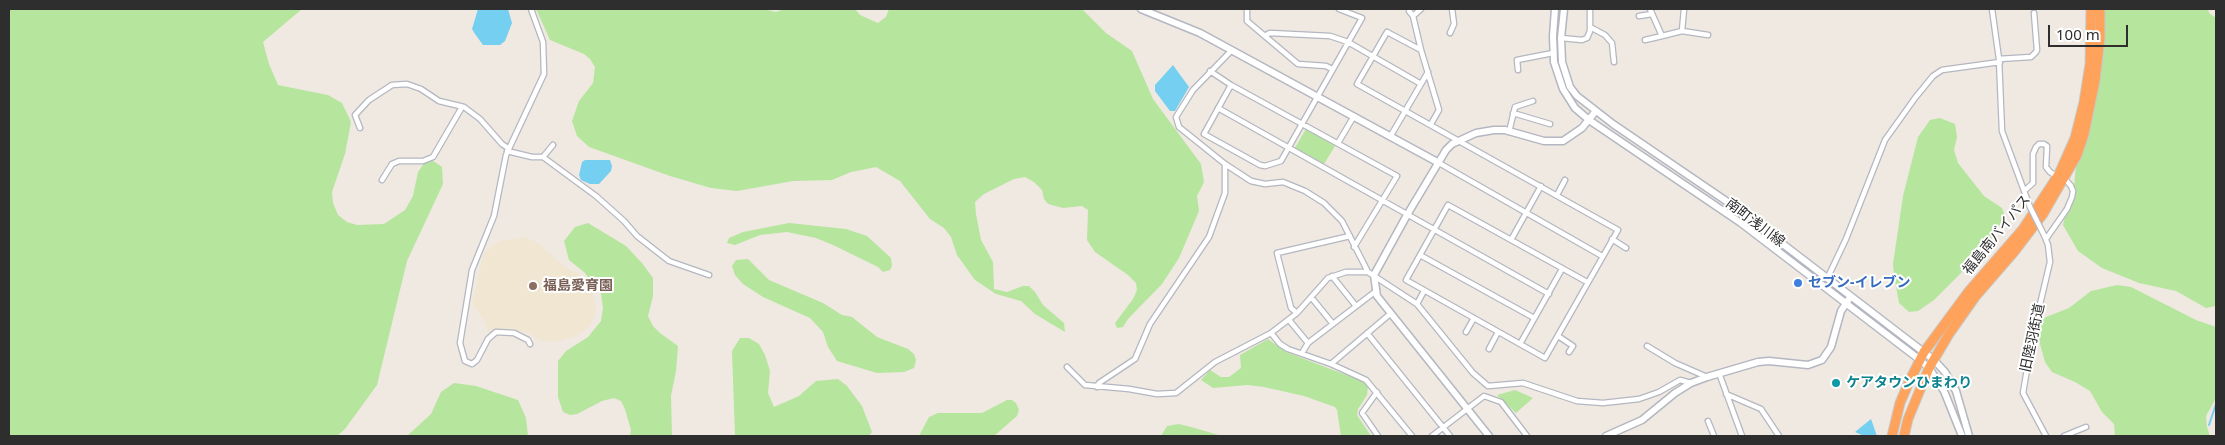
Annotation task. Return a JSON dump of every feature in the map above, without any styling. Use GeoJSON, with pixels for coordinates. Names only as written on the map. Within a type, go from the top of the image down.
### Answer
{"type":"FeatureCollection","features":[{"type":"Feature","properties":{"kind":"highway","name":"福島南バイパス"},"geometry":{"type":"LineString","coordinates":[[1892,436],[1900,403],[1922,356],[1964,297],[2024,229],[2061,178],[2075,138],[2084,102],[2090,64],[2091,9]]}},
{"type":"Feature","properties":{"kind":"highway","name":"福島南バイパス"},"geometry":{"type":"LineString","coordinates":[[1904,436],[1908,419],[1931,364],[1962,315],[2029,234],[2084,134],[2098,60],[2100,9]]}},
{"type":"Feature","properties":{"kind":"street"},"geometry":{"type":"LineString","coordinates":[[530,344],[528,340],[514,334],[496,332],[488,339],[477,360],[472,364],[464,361],[460,350],[470,281],[494,216],[508,150],[544,74],[543,42],[531,9]]}},
{"type":"Feature","properties":{"kind":"street"},"geometry":{"type":"LineString","coordinates":[[1141,9],[1200,33],[1232,50],[1439,163],[1602,256]]}},
{"type":"Feature","properties":{"kind":"street"},"geometry":{"type":"LineString","coordinates":[[1247,9],[1247,21],[1266,35],[1298,64],[1326,66],[1332,69]]}},
{"type":"Feature","properties":{"kind":"street"},"geometry":{"type":"LineString","coordinates":[[1231,85],[1204,134],[1265,166],[1281,161],[1362,18],[1339,9]]}},
{"type":"Feature","properties":{"kind":"street"},"geometry":{"type":"LineString","coordinates":[[1413,16],[1421,9]]}},
{"type":"Feature","properties":{"kind":"street"},"geometry":{"type":"LineString","coordinates":[[1450,33],[1454,24],[1452,9]]}},
{"type":"Feature","properties":{"kind":"street","name":"南町浅川線"},"geometry":{"type":"LineString","coordinates":[[1555,9],[1553,53],[1557,76],[1575,108],[1589,120],[1733,218],[1846,303],[1922,356]]}},
{"type":"Feature","properties":{"kind":"street","name":"南町浅川線"},"geometry":{"type":"LineString","coordinates":[[1564,9],[1561,38],[1562,62],[1570,87],[1577,96],[1595,112],[1732,206],[1851,296],[1922,356]]}},
{"type":"Feature","properties":{"kind":"street"},"geometry":{"type":"LineString","coordinates":[[1561,38],[1585,39],[1590,27],[1590,9]]}},
{"type":"Feature","properties":{"kind":"street"},"geometry":{"type":"LineString","coordinates":[[1682,31],[1684,9]]}},
{"type":"Feature","properties":{"kind":"street","name":"旧陸羽街道"},"geometry":{"type":"LineString","coordinates":[[1992,9],[1999,61],[2002,131],[2030,207],[2045,237],[2050,262],[2033,334],[2023,393],[2046,436]]}},
{"type":"Feature","properties":{"kind":"street"},"geometry":{"type":"LineString","coordinates":[[1408,10],[1413,16],[1439,110],[1431,124]]}},
{"type":"Feature","properties":{"kind":"street"},"geometry":{"type":"LineString","coordinates":[[1639,16],[1651,11],[1662,36]]}},
{"type":"Feature","properties":{"kind":"street"},"geometry":{"type":"LineString","coordinates":[[1827,279],[1833,271],[1884,140],[1909,106],[1933,76],[1942,70],[2031,56],[2036,52],[2034,13]]}},
{"type":"Feature","properties":{"kind":"street"},"geometry":{"type":"LineString","coordinates":[[1590,27],[1605,35],[1612,43],[1614,62]]}},
{"type":"Feature","properties":{"kind":"street"},"geometry":{"type":"LineString","coordinates":[[1645,40],[1682,31],[1708,35]]}},
{"type":"Feature","properties":{"kind":"street"},"geometry":{"type":"LineString","coordinates":[[1421,50],[1387,32],[1357,84],[1618,230],[1545,358],[1406,280],[1448,205],[1587,282]]}},
{"type":"Feature","properties":{"kind":"street"},"geometry":{"type":"LineString","coordinates":[[1266,35],[1270,33],[1330,36],[1348,42],[1372,58],[1421,84]]}},
{"type":"Feature","properties":{"kind":"street"},"geometry":{"type":"LineString","coordinates":[[1232,50],[1210,70],[1193,90],[1176,117],[1176,122],[1187,134],[1225,164],[1251,181],[1258,183],[1283,182],[1305,191],[1324,203],[1342,221],[1354,247],[1371,274],[1377,296],[1489,436]]}},
{"type":"Feature","properties":{"kind":"street"},"geometry":{"type":"LineString","coordinates":[[1518,70],[1517,60],[1553,53]]}},
{"type":"Feature","properties":{"kind":"street"},"geometry":{"type":"LineString","coordinates":[[1210,70],[1231,85],[1397,176],[1354,247]]}},
{"type":"Feature","properties":{"kind":"street"},"geometry":{"type":"LineString","coordinates":[[1390,137],[1428,72]]}},
{"type":"Feature","properties":{"kind":"street"},"geometry":{"type":"LineString","coordinates":[[360,128],[355,115],[384,90],[399,83],[421,89],[439,101],[462,107],[480,119],[508,150],[532,157],[543,156],[596,196],[624,221],[637,236],[669,261],[709,275]]}},
{"type":"Feature","properties":{"kind":"street"},"geometry":{"type":"LineString","coordinates":[[1509,132],[1515,107],[1533,101]]}},
{"type":"Feature","properties":{"kind":"street"},"geometry":{"type":"LineString","coordinates":[[382,180],[392,164],[399,161],[423,161],[433,157],[462,107]]}},
{"type":"Feature","properties":{"kind":"street"},"geometry":{"type":"LineString","coordinates":[[1218,108],[1548,294]]}},
{"type":"Feature","properties":{"kind":"street"},"geometry":{"type":"LineString","coordinates":[[1371,274],[1446,150],[1460,140],[1476,133],[1494,130],[1544,141],[1563,141],[1582,128],[1595,112]]}},
{"type":"Feature","properties":{"kind":"street"},"geometry":{"type":"LineString","coordinates":[[1513,113],[1550,124]]}},
{"type":"Feature","properties":{"kind":"street"},"geometry":{"type":"LineString","coordinates":[[1338,143],[1354,116]]}},
{"type":"Feature","properties":{"kind":"street"},"geometry":{"type":"LineString","coordinates":[[2024,192],[2033,182],[2033,154],[2036,147],[2044,144],[2047,146],[2046,167],[2050,172],[2061,178],[2073,191],[2067,208],[2045,237]]}},
{"type":"Feature","properties":{"kind":"street"},"geometry":{"type":"LineString","coordinates":[[543,156],[553,145]]}},
{"type":"Feature","properties":{"kind":"street"},"geometry":{"type":"LineString","coordinates":[[1096,387],[1099,383],[1135,360],[1150,324],[1209,237],[1225,193],[1225,164]]}},
{"type":"Feature","properties":{"kind":"street"},"geometry":{"type":"LineString","coordinates":[[1557,195],[1565,180]]}},
{"type":"Feature","properties":{"kind":"street"},"geometry":{"type":"LineString","coordinates":[[1511,240],[1541,186]]}},
{"type":"Feature","properties":{"kind":"street"},"geometry":{"type":"LineString","coordinates":[[1297,313],[1291,308],[1277,254],[1350,236]]}},
{"type":"Feature","properties":{"kind":"street"},"geometry":{"type":"LineString","coordinates":[[1612,240],[1626,248]]}},
{"type":"Feature","properties":{"kind":"street"},"geometry":{"type":"LineString","coordinates":[[1420,255],[1534,318]]}},
{"type":"Feature","properties":{"kind":"street"},"geometry":{"type":"LineString","coordinates":[[1520,344],[1562,269]]}},
{"type":"Feature","properties":{"kind":"street"},"geometry":{"type":"LineString","coordinates":[[1066,367],[1086,385],[1168,395],[1176,393],[1215,362],[1271,333],[1297,313],[1332,276],[1346,272],[1371,274],[1417,304],[1473,373],[1488,386],[1523,384],[1578,401],[1603,403],[1639,399],[1659,392],[1680,380],[1691,383]]}},
{"type":"Feature","properties":{"kind":"street"},"geometry":{"type":"LineString","coordinates":[[1332,276],[1356,306]]}},
{"type":"Feature","properties":{"kind":"street"},"geometry":{"type":"LineString","coordinates":[[1302,353],[1308,343],[1376,291]]}},
{"type":"Feature","properties":{"kind":"street"},"geometry":{"type":"LineString","coordinates":[[1417,304],[1424,291]]}},
{"type":"Feature","properties":{"kind":"street"},"geometry":{"type":"LineString","coordinates":[[1606,436],[1642,420],[1675,392],[1707,377],[1758,362],[1769,361],[1808,365],[1822,360],[1831,347],[1841,311],[1851,296]]}},
{"type":"Feature","properties":{"kind":"street"},"geometry":{"type":"LineString","coordinates":[[1311,297],[1333,324]]}},
{"type":"Feature","properties":{"kind":"street"},"geometry":{"type":"LineString","coordinates":[[1332,364],[1390,314]]}},
{"type":"Feature","properties":{"kind":"street"},"geometry":{"type":"LineString","coordinates":[[1466,332],[1474,318]]}},
{"type":"Feature","properties":{"kind":"street"},"geometry":{"type":"LineString","coordinates":[[1288,320],[1308,343]]}},
{"type":"Feature","properties":{"kind":"street"},"geometry":{"type":"LineString","coordinates":[[1489,349],[1498,332]]}},
{"type":"Feature","properties":{"kind":"street"},"geometry":{"type":"LineString","coordinates":[[1271,333],[1280,344],[1332,364],[1366,380],[1412,436]]}},
{"type":"Feature","properties":{"kind":"street"},"geometry":{"type":"LineString","coordinates":[[1367,333],[1450,436]]}},
{"type":"Feature","properties":{"kind":"street"},"geometry":{"type":"LineString","coordinates":[[1558,336],[1573,346],[1569,352]]}},
{"type":"Feature","properties":{"kind":"street"},"geometry":{"type":"LineString","coordinates":[[1647,346],[1707,377]]}},
{"type":"Feature","properties":{"kind":"street"},"geometry":{"type":"LineString","coordinates":[[1922,356],[1945,372],[1956,391],[1969,436]]}},
{"type":"Feature","properties":{"kind":"street"},"geometry":{"type":"LineString","coordinates":[[1931,364],[1962,436]]}},
{"type":"Feature","properties":{"kind":"street"},"geometry":{"type":"LineString","coordinates":[[1720,374],[1742,436]]}},
{"type":"Feature","properties":{"kind":"street"},"geometry":{"type":"LineString","coordinates":[[1377,392],[1362,413],[1378,436]]}},
{"type":"Feature","properties":{"kind":"street"},"geometry":{"type":"LineString","coordinates":[[1726,394],[1757,405],[1779,436]]}},
{"type":"Feature","properties":{"kind":"street"},"geometry":{"type":"LineString","coordinates":[[1432,436],[1484,396],[1499,401],[1527,436]]}},
{"type":"Feature","properties":{"kind":"street"},"geometry":{"type":"LineString","coordinates":[[1708,421],[1714,436]]}},
{"type":"Feature","properties":{"kind":"street"},"geometry":{"type":"LineString","coordinates":[[2064,436],[2086,427]]}},
{"type":"Feature","properties":{"kind":"street"},"geometry":{"type":"LineString","coordinates":[[2075,430],[2079,436]]}},
{"type":"Feature","properties":{"kind":"shaded area","name":"福島愛育園"},"geometry":{"type":"Polygon","coordinates":[[[526,237],[538,243],[566,268],[580,274],[592,290],[596,308],[594,318],[590,326],[576,336],[560,341],[544,342],[524,331],[498,330],[489,333],[485,322],[472,303],[485,252],[499,241],[526,237]]]}},
{"type":"Feature","properties":{"kind":"green space"},"geometry":{"type":"Polygon","coordinates":[[[9,9],[302,9],[263,42],[269,64],[278,85],[328,95],[342,103],[351,122],[345,154],[332,192],[333,203],[338,215],[347,222],[357,225],[384,224],[405,210],[413,196],[418,172],[425,162],[432,160],[442,167],[443,184],[407,261],[377,385],[345,429],[337,436],[9,436],[9,9]]]}},
{"type":"Feature","properties":{"kind":"green space"},"geometry":{"type":"Polygon","coordinates":[[[536,9],[763,9],[776,12],[784,9],[855,9],[860,15],[878,23],[886,17],[889,9],[1082,9],[1106,33],[1132,51],[1153,99],[1201,164],[1204,182],[1197,196],[1199,211],[1179,258],[1162,284],[1128,319],[1123,327],[1117,328],[1115,323],[1133,299],[1137,290],[1136,283],[1128,275],[1095,252],[1087,240],[1088,210],[1082,206],[1063,208],[1048,204],[1044,199],[1042,190],[1025,177],[1014,179],[984,194],[975,202],[981,240],[993,262],[994,289],[1007,292],[1023,286],[1029,286],[1043,305],[1064,323],[1065,332],[1035,314],[1021,301],[996,294],[975,280],[957,255],[951,237],[944,228],[930,219],[900,181],[876,167],[851,172],[832,180],[793,181],[737,191],[711,188],[670,176],[589,147],[577,136],[572,121],[579,101],[593,83],[595,67],[584,54],[550,40],[536,9]]]}},
{"type":"Feature","properties":{"kind":"green space"},"geometry":{"type":"Polygon","coordinates":[[[2097,9],[2208,9],[2209,13],[2216,18],[2216,306],[2206,308],[2176,291],[2139,283],[2102,268],[2078,251],[2063,225],[2073,197],[2076,166],[2092,98],[2100,42],[2097,9]]]}},
{"type":"Feature","properties":{"kind":"green space"},"geometry":{"type":"Polygon","coordinates":[[[1940,118],[1955,124],[1957,137],[1954,150],[1958,163],[1984,196],[2002,208],[2004,213],[2003,219],[1987,247],[1934,300],[1918,311],[1909,312],[1899,303],[1893,264],[1903,196],[1918,137],[1930,120],[1940,118]]]}},
{"type":"Feature","properties":{"kind":"green space"},"geometry":{"type":"Polygon","coordinates":[[[1306,129],[1335,146],[1324,164],[1295,148],[1306,129]]]}},
{"type":"Feature","properties":{"kind":"green space"},"geometry":{"type":"Polygon","coordinates":[[[588,223],[626,246],[653,278],[653,296],[648,316],[653,326],[660,333],[678,346],[671,396],[672,436],[630,436],[631,430],[625,409],[621,401],[614,398],[602,401],[577,414],[570,415],[563,412],[558,397],[558,361],[566,351],[588,337],[601,321],[603,308],[601,294],[584,272],[569,260],[564,241],[575,227],[588,223]]]}},
{"type":"Feature","properties":{"kind":"green space"},"geometry":{"type":"Polygon","coordinates":[[[789,223],[846,229],[867,236],[891,258],[892,266],[890,270],[883,272],[878,267],[833,245],[816,238],[787,232],[760,235],[735,245],[727,243],[729,238],[743,232],[789,223]]]}},
{"type":"Feature","properties":{"kind":"green space"},"geometry":{"type":"Polygon","coordinates":[[[748,259],[769,280],[823,303],[842,315],[852,317],[877,337],[908,349],[914,354],[916,360],[914,368],[904,372],[877,373],[837,361],[828,347],[823,332],[810,318],[763,297],[743,284],[735,275],[732,266],[736,260],[748,259]]]}},
{"type":"Feature","properties":{"kind":"green space"},"geometry":{"type":"Polygon","coordinates":[[[2117,285],[2131,287],[2196,320],[2216,327],[2216,398],[2206,416],[2210,436],[2115,436],[2114,424],[2102,412],[2090,391],[2052,372],[2045,362],[2038,337],[2038,327],[2041,319],[2069,308],[2091,291],[2117,285]]]}},
{"type":"Feature","properties":{"kind":"green space"},"geometry":{"type":"Polygon","coordinates":[[[740,338],[749,338],[759,344],[765,355],[770,371],[768,393],[774,407],[799,396],[816,381],[838,379],[847,386],[862,406],[872,432],[869,436],[735,436],[732,351],[740,338]]]}},
{"type":"Feature","properties":{"kind":"green space"},"geometry":{"type":"Polygon","coordinates":[[[1268,339],[1286,352],[1362,381],[1368,386],[1367,395],[1358,409],[1357,415],[1371,436],[1341,436],[1335,407],[1304,396],[1247,385],[1213,388],[1201,380],[1210,370],[1221,377],[1229,377],[1241,368],[1240,355],[1268,339]]]}},
{"type":"Feature","properties":{"kind":"green space"},"geometry":{"type":"Polygon","coordinates":[[[454,383],[476,386],[518,400],[526,418],[528,436],[407,436],[431,414],[441,392],[454,383]]]}},
{"type":"Feature","properties":{"kind":"green space"},"geometry":{"type":"Polygon","coordinates":[[[1515,390],[1533,398],[1516,413],[1497,395],[1515,390]]]}},
{"type":"Feature","properties":{"kind":"green space"},"geometry":{"type":"Polygon","coordinates":[[[1007,400],[1012,400],[1016,403],[1019,410],[1017,416],[994,436],[919,436],[929,417],[938,413],[982,413],[1007,400]]]}},
{"type":"Feature","properties":{"kind":"green space"},"geometry":{"type":"Polygon","coordinates":[[[1179,424],[1222,436],[1161,436],[1167,426],[1179,424]]]}},
{"type":"Feature","properties":{"kind":"water"},"geometry":{"type":"Polygon","coordinates":[[[478,9],[508,9],[512,23],[505,41],[500,45],[483,45],[475,34],[472,29],[478,9]]]}},
{"type":"Feature","properties":{"kind":"water"},"geometry":{"type":"Polygon","coordinates":[[[1173,65],[1189,87],[1175,111],[1170,111],[1155,91],[1155,85],[1173,65]]]}},
{"type":"Feature","properties":{"kind":"water"},"geometry":{"type":"Polygon","coordinates":[[[585,160],[610,160],[611,171],[599,184],[590,184],[581,180],[579,175],[582,162],[585,160]]]}},
{"type":"Feature","properties":{"kind":"water"},"geometry":{"type":"Polygon","coordinates":[[[1871,419],[1877,436],[1864,436],[1855,432],[1871,419]]]}},
{"type":"Feature","properties":{"kind":"waterway"},"geometry":{"type":"LineString","coordinates":[[2209,425],[2216,404]]}},
{"type":"Feature","properties":{"kind":"place","name":"セブン-イレブン"},"geometry":{"type":"Point","coordinates":[1798,283]}},
{"type":"Feature","properties":{"kind":"place","name":"福島愛育園"},"geometry":{"type":"Point","coordinates":[533,286]}},
{"type":"Feature","properties":{"kind":"place","name":"ケアタウンひまわり"},"geometry":{"type":"Point","coordinates":[1836,383]}}]}
